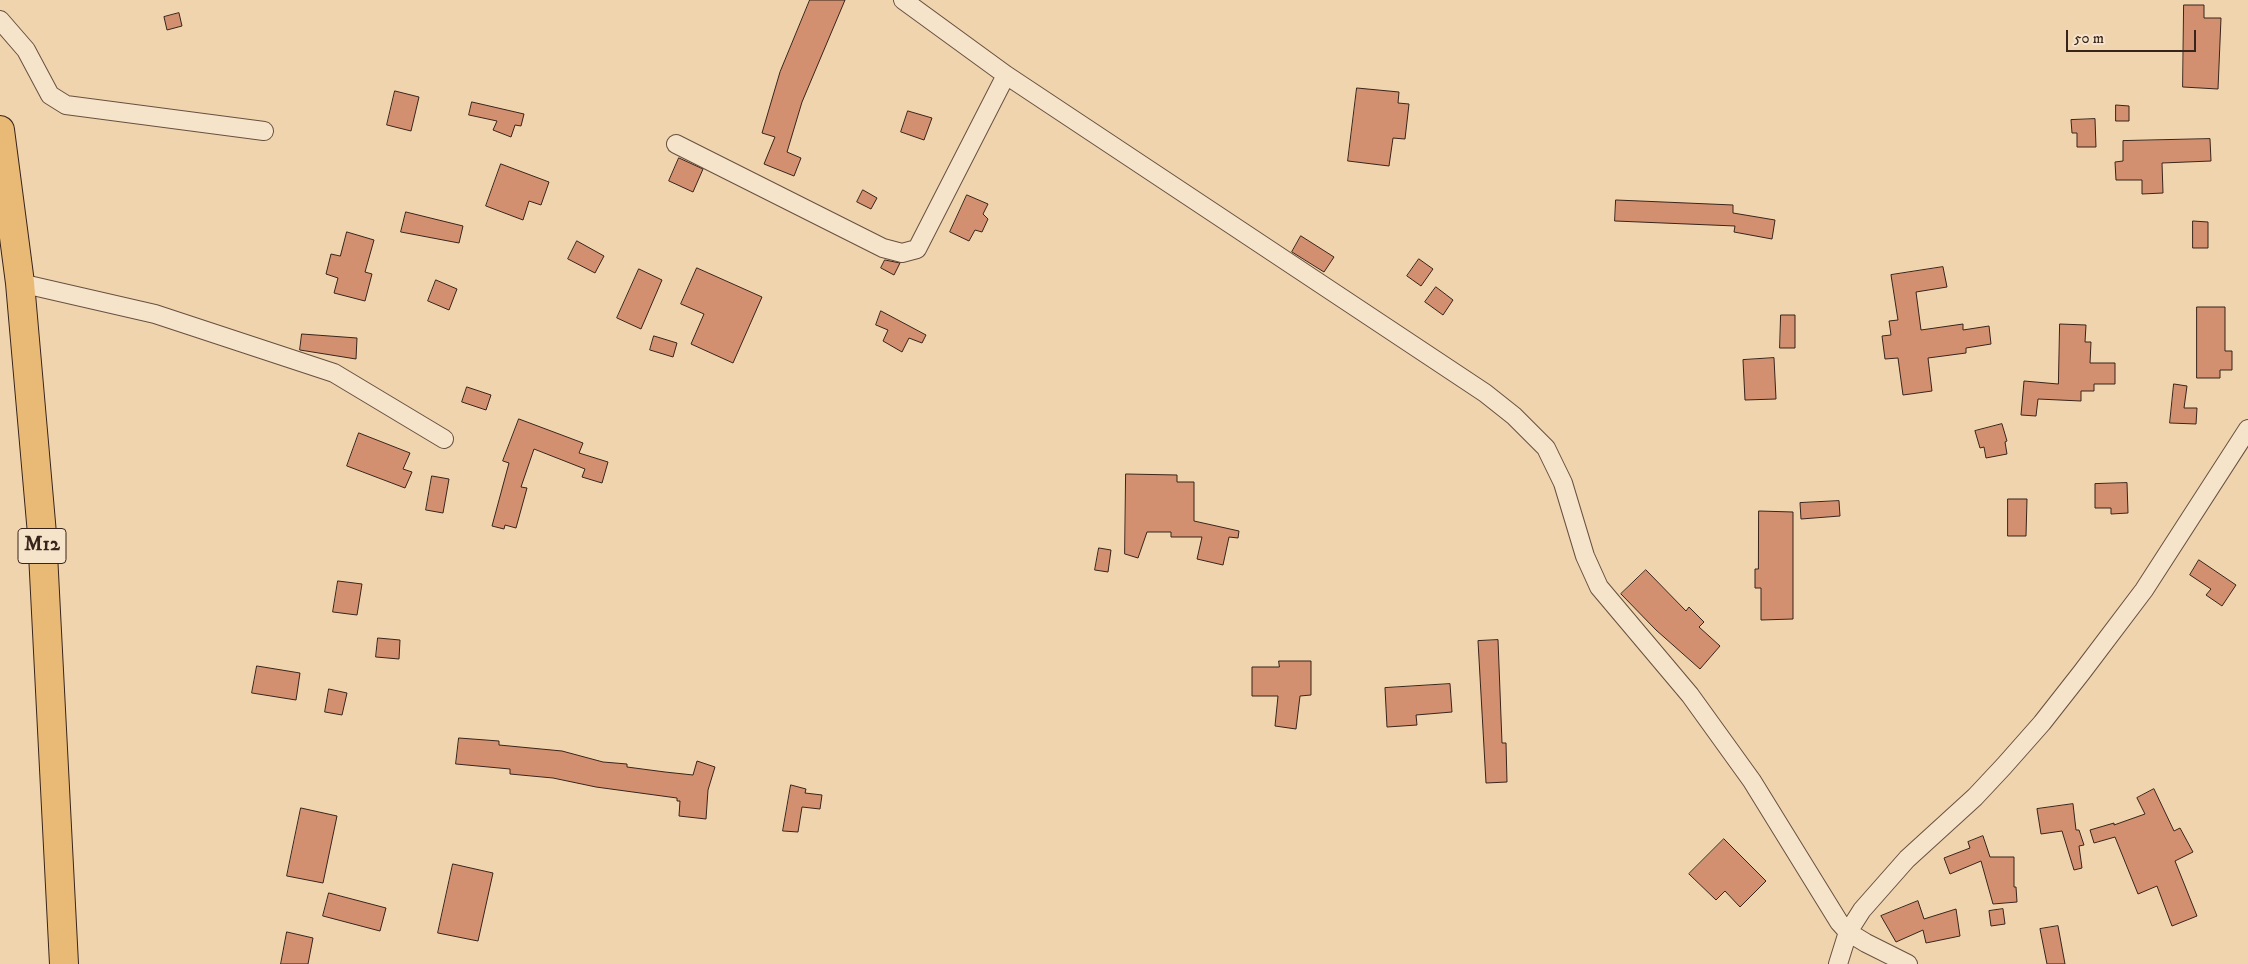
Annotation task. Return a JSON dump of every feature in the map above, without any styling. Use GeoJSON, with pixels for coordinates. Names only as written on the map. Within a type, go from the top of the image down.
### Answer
{"type":"FeatureCollection","features":[{"type":"Feature","properties":{"kind":"highway","name":"M12"},"geometry":{"type":"LineString","coordinates":[[1,139],[20,283],[42,534],[68,957]]}},
{"type":"Feature","properties":{"kind":"street"},"geometry":{"type":"LineString","coordinates":[[903,0],[1006,75],[1485,393],[1514,416],[1546,448],[1563,483],[1585,556],[1599,588],[1701,710],[1752,781],[1829,908],[1848,932],[1908,964]]}},
{"type":"Feature","properties":{"kind":"street"},"geometry":{"type":"LineString","coordinates":[[0,20],[26,50],[50,96],[66,105],[264,131]]}},
{"type":"Feature","properties":{"kind":"street"},"geometry":{"type":"LineString","coordinates":[[676,144],[883,248],[902,253],[917,249],[1006,75]]}},
{"type":"Feature","properties":{"kind":"street"},"geometry":{"type":"LineString","coordinates":[[20,283],[156,314],[334,373],[444,439]]}},
{"type":"Feature","properties":{"kind":"street"},"geometry":{"type":"LineString","coordinates":[[1838,964],[1848,932],[1862,910],[1907,859],[1975,797],[2042,723],[2144,590],[2248,429]]}},
{"type":"Feature","properties":{"kind":"building"},"geometry":{"type":"Polygon","coordinates":[[[810,0],[845,0],[802,102],[787,152],[801,158],[794,176],[764,164],[775,137],[762,133],[780,72],[810,0]]]}},
{"type":"Feature","properties":{"kind":"building"},"geometry":{"type":"Polygon","coordinates":[[[2184,5],[2204,5],[2204,18],[2221,18],[2218,89],[2183,87],[2184,5]]]}},
{"type":"Feature","properties":{"kind":"building"},"geometry":{"type":"Polygon","coordinates":[[[179,13],[182,26],[167,30],[164,17],[179,13]]]}},
{"type":"Feature","properties":{"kind":"building"},"geometry":{"type":"Polygon","coordinates":[[[1357,88],[1399,92],[1398,103],[1409,104],[1405,139],[1393,138],[1389,166],[1348,161],[1357,88]]]}},
{"type":"Feature","properties":{"kind":"building"},"geometry":{"type":"Polygon","coordinates":[[[395,91],[419,97],[411,131],[387,125],[395,91]]]}},
{"type":"Feature","properties":{"kind":"building"},"geometry":{"type":"Polygon","coordinates":[[[472,102],[524,114],[521,126],[515,125],[511,137],[493,130],[497,121],[469,115],[472,102]]]}},
{"type":"Feature","properties":{"kind":"building"},"geometry":{"type":"Polygon","coordinates":[[[2116,105],[2129,106],[2129,121],[2116,121],[2116,105]]]}},
{"type":"Feature","properties":{"kind":"building"},"geometry":{"type":"Polygon","coordinates":[[[908,111],[932,118],[924,140],[901,132],[908,111]]]}},
{"type":"Feature","properties":{"kind":"building"},"geometry":{"type":"Polygon","coordinates":[[[2095,119],[2096,147],[2077,147],[2077,133],[2072,133],[2071,120],[2095,119]]]}},
{"type":"Feature","properties":{"kind":"building"},"geometry":{"type":"Polygon","coordinates":[[[2210,139],[2211,161],[2162,163],[2163,193],[2142,194],[2142,180],[2116,180],[2115,162],[2123,161],[2123,141],[2210,139]]]}},
{"type":"Feature","properties":{"kind":"building"},"geometry":{"type":"Polygon","coordinates":[[[679,158],[703,169],[693,192],[669,181],[679,158]]]}},
{"type":"Feature","properties":{"kind":"building"},"geometry":{"type":"Polygon","coordinates":[[[501,164],[549,182],[541,205],[529,201],[523,220],[486,206],[501,164]]]}},
{"type":"Feature","properties":{"kind":"building"},"geometry":{"type":"Polygon","coordinates":[[[863,190],[877,198],[871,209],[857,202],[863,190]]]}},
{"type":"Feature","properties":{"kind":"building"},"geometry":{"type":"Polygon","coordinates":[[[967,195],[988,204],[983,214],[988,219],[982,232],[975,230],[969,241],[950,232],[967,195]]]}},
{"type":"Feature","properties":{"kind":"building"},"geometry":{"type":"Polygon","coordinates":[[[1616,200],[1733,205],[1733,213],[1775,220],[1772,239],[1734,232],[1735,226],[1615,221],[1616,200]]]}},
{"type":"Feature","properties":{"kind":"building"},"geometry":{"type":"Polygon","coordinates":[[[406,212],[463,226],[459,243],[401,232],[406,212]]]}},
{"type":"Feature","properties":{"kind":"building"},"geometry":{"type":"Polygon","coordinates":[[[2193,221],[2208,222],[2208,248],[2193,248],[2193,221]]]}},
{"type":"Feature","properties":{"kind":"building"},"geometry":{"type":"Polygon","coordinates":[[[347,232],[374,240],[365,272],[372,274],[365,301],[334,293],[338,278],[326,274],[331,254],[340,256],[347,232]]]}},
{"type":"Feature","properties":{"kind":"building"},"geometry":{"type":"Polygon","coordinates":[[[1301,236],[1334,257],[1324,272],[1292,252],[1301,236]]]}},
{"type":"Feature","properties":{"kind":"building"},"geometry":{"type":"Polygon","coordinates":[[[577,241],[604,256],[595,273],[568,259],[577,241]]]}},
{"type":"Feature","properties":{"kind":"building"},"geometry":{"type":"Polygon","coordinates":[[[1419,259],[1433,269],[1421,286],[1407,276],[1419,259]]]}},
{"type":"Feature","properties":{"kind":"building"},"geometry":{"type":"Polygon","coordinates":[[[885,260],[900,263],[894,275],[881,268],[885,260]]]}},
{"type":"Feature","properties":{"kind":"building"},"geometry":{"type":"Polygon","coordinates":[[[1943,267],[1947,287],[1916,292],[1921,330],[1963,324],[1963,330],[1989,326],[1991,344],[1966,348],[1966,353],[1928,358],[1932,391],[1903,395],[1898,358],[1885,359],[1882,336],[1891,335],[1889,321],[1898,320],[1891,275],[1943,267]]]}},
{"type":"Feature","properties":{"kind":"building"},"geometry":{"type":"Polygon","coordinates":[[[697,268],[762,297],[733,363],[691,344],[704,314],[681,304],[697,268]]]}},
{"type":"Feature","properties":{"kind":"building"},"geometry":{"type":"Polygon","coordinates":[[[639,269],[662,280],[641,329],[617,318],[639,269]]]}},
{"type":"Feature","properties":{"kind":"building"},"geometry":{"type":"Polygon","coordinates":[[[436,280],[457,289],[449,310],[428,301],[436,280]]]}},
{"type":"Feature","properties":{"kind":"building"},"geometry":{"type":"Polygon","coordinates":[[[1436,287],[1453,300],[1443,315],[1425,302],[1436,287]]]}},
{"type":"Feature","properties":{"kind":"building"},"geometry":{"type":"Polygon","coordinates":[[[2197,307],[2225,307],[2225,351],[2232,351],[2232,370],[2220,370],[2220,378],[2197,378],[2197,307]]]}},
{"type":"Feature","properties":{"kind":"building"},"geometry":{"type":"Polygon","coordinates":[[[881,311],[926,335],[922,343],[909,338],[902,352],[883,341],[888,330],[876,325],[881,311]]]}},
{"type":"Feature","properties":{"kind":"building"},"geometry":{"type":"Polygon","coordinates":[[[1781,315],[1795,315],[1795,348],[1780,348],[1781,315]]]}},
{"type":"Feature","properties":{"kind":"building"},"geometry":{"type":"Polygon","coordinates":[[[2060,324],[2086,325],[2085,342],[2091,342],[2090,363],[2115,363],[2115,384],[2094,384],[2094,391],[2081,391],[2081,401],[2038,399],[2036,416],[2021,415],[2024,381],[2058,384],[2060,324]]]}},
{"type":"Feature","properties":{"kind":"building"},"geometry":{"type":"Polygon","coordinates":[[[302,334],[357,338],[356,359],[300,350],[302,334]]]}},
{"type":"Feature","properties":{"kind":"building"},"geometry":{"type":"Polygon","coordinates":[[[654,336],[677,343],[673,357],[650,350],[654,336]]]}},
{"type":"Feature","properties":{"kind":"building"},"geometry":{"type":"Polygon","coordinates":[[[1774,358],[1776,399],[1745,400],[1743,360],[1774,358]]]}},
{"type":"Feature","properties":{"kind":"building"},"geometry":{"type":"Polygon","coordinates":[[[2174,384],[2187,386],[2184,408],[2197,408],[2196,424],[2170,423],[2174,384]]]}},
{"type":"Feature","properties":{"kind":"building"},"geometry":{"type":"Polygon","coordinates":[[[467,387],[491,395],[486,410],[462,402],[467,387]]]}},
{"type":"Feature","properties":{"kind":"building"},"geometry":{"type":"Polygon","coordinates":[[[519,419],[583,443],[579,453],[608,462],[602,483],[582,477],[585,469],[534,449],[521,487],[527,488],[516,528],[505,525],[504,529],[492,526],[509,463],[503,461],[519,419]]]}},
{"type":"Feature","properties":{"kind":"building"},"geometry":{"type":"Polygon","coordinates":[[[2002,424],[2007,441],[2005,442],[2007,454],[1986,458],[1984,447],[1980,448],[1975,431],[2002,424]]]}},
{"type":"Feature","properties":{"kind":"building"},"geometry":{"type":"Polygon","coordinates":[[[359,433],[410,453],[403,469],[412,472],[405,488],[347,466],[359,433]]]}},
{"type":"Feature","properties":{"kind":"building"},"geometry":{"type":"Polygon","coordinates":[[[1126,474],[1177,475],[1177,482],[1194,482],[1194,521],[1239,531],[1238,538],[1229,537],[1223,565],[1197,559],[1202,537],[1171,537],[1171,532],[1147,532],[1138,558],[1125,554],[1126,474]]]}},
{"type":"Feature","properties":{"kind":"building"},"geometry":{"type":"Polygon","coordinates":[[[432,476],[449,479],[443,513],[426,510],[432,476]]]}},
{"type":"Feature","properties":{"kind":"building"},"geometry":{"type":"Polygon","coordinates":[[[2127,483],[2128,513],[2111,514],[2111,508],[2095,508],[2095,484],[2127,483]]]}},
{"type":"Feature","properties":{"kind":"building"},"geometry":{"type":"Polygon","coordinates":[[[2008,499],[2027,499],[2026,536],[2008,536],[2008,499]]]}},
{"type":"Feature","properties":{"kind":"building"},"geometry":{"type":"Polygon","coordinates":[[[1839,501],[1840,516],[1801,519],[1800,503],[1839,501]]]}},
{"type":"Feature","properties":{"kind":"building"},"geometry":{"type":"Polygon","coordinates":[[[1759,511],[1793,512],[1793,619],[1761,620],[1761,588],[1755,588],[1755,569],[1758,569],[1759,511]]]}},
{"type":"Feature","properties":{"kind":"building"},"geometry":{"type":"Polygon","coordinates":[[[1099,548],[1111,550],[1108,572],[1095,570],[1099,548]]]}},
{"type":"Feature","properties":{"kind":"building"},"geometry":{"type":"Polygon","coordinates":[[[2199,560],[2236,585],[2222,606],[2206,595],[2211,589],[2190,575],[2199,560]]]}},
{"type":"Feature","properties":{"kind":"building"},"geometry":{"type":"Polygon","coordinates":[[[1646,570],[1686,611],[1689,607],[1704,622],[1699,627],[1720,646],[1700,669],[1656,630],[1621,594],[1646,570]]]}},
{"type":"Feature","properties":{"kind":"building"},"geometry":{"type":"Polygon","coordinates":[[[338,581],[362,584],[357,615],[333,612],[338,581]]]}},
{"type":"Feature","properties":{"kind":"building"},"geometry":{"type":"Polygon","coordinates":[[[378,638],[400,640],[399,659],[376,657],[378,638]]]}},
{"type":"Feature","properties":{"kind":"building"},"geometry":{"type":"Polygon","coordinates":[[[1498,640],[1502,743],[1506,743],[1507,782],[1486,783],[1478,641],[1498,640]]]}},
{"type":"Feature","properties":{"kind":"building"},"geometry":{"type":"Polygon","coordinates":[[[1279,661],[1311,661],[1311,695],[1300,696],[1296,729],[1275,726],[1278,696],[1252,696],[1252,667],[1279,667],[1279,661]]]}},
{"type":"Feature","properties":{"kind":"building"},"geometry":{"type":"Polygon","coordinates":[[[257,666],[300,673],[296,700],[252,693],[257,666]]]}},
{"type":"Feature","properties":{"kind":"building"},"geometry":{"type":"Polygon","coordinates":[[[1450,684],[1452,712],[1416,715],[1417,725],[1387,727],[1385,688],[1450,684]]]}},
{"type":"Feature","properties":{"kind":"building"},"geometry":{"type":"Polygon","coordinates":[[[329,689],[347,693],[342,715],[325,712],[329,689]]]}},
{"type":"Feature","properties":{"kind":"building"},"geometry":{"type":"Polygon","coordinates":[[[459,738],[499,741],[499,745],[562,751],[603,762],[627,764],[627,767],[693,775],[697,761],[715,767],[708,790],[706,819],[679,816],[680,801],[677,801],[677,798],[596,787],[553,778],[510,774],[510,769],[456,764],[459,738]]]}},
{"type":"Feature","properties":{"kind":"building"},"geometry":{"type":"Polygon","coordinates":[[[791,785],[806,789],[805,793],[822,795],[820,809],[802,807],[798,832],[783,831],[791,785]]]}},
{"type":"Feature","properties":{"kind":"building"},"geometry":{"type":"Polygon","coordinates":[[[2154,789],[2174,831],[2180,828],[2193,852],[2175,861],[2197,916],[2172,926],[2157,886],[2138,894],[2115,837],[2094,843],[2090,830],[2114,823],[2114,825],[2145,814],[2137,798],[2154,789]]]}},
{"type":"Feature","properties":{"kind":"building"},"geometry":{"type":"Polygon","coordinates":[[[2073,804],[2076,830],[2079,830],[2084,845],[2079,846],[2082,868],[2074,870],[2062,831],[2041,834],[2037,809],[2073,804]]]}},
{"type":"Feature","properties":{"kind":"building"},"geometry":{"type":"Polygon","coordinates":[[[301,808],[337,816],[323,883],[287,876],[301,808]]]}},
{"type":"Feature","properties":{"kind":"building"},"geometry":{"type":"Polygon","coordinates":[[[1983,836],[1990,857],[2014,857],[2014,887],[2016,887],[2017,902],[1993,904],[1981,861],[1950,874],[1944,858],[1970,848],[1968,842],[1983,836]]]}},
{"type":"Feature","properties":{"kind":"building"},"geometry":{"type":"Polygon","coordinates":[[[1724,839],[1766,881],[1740,907],[1725,891],[1716,900],[1689,874],[1724,839]]]}},
{"type":"Feature","properties":{"kind":"building"},"geometry":{"type":"Polygon","coordinates":[[[453,864],[493,873],[478,941],[438,933],[453,864]]]}},
{"type":"Feature","properties":{"kind":"building"},"geometry":{"type":"Polygon","coordinates":[[[329,893],[386,908],[380,931],[323,916],[329,893]]]}},
{"type":"Feature","properties":{"kind":"building"},"geometry":{"type":"Polygon","coordinates":[[[1918,901],[1924,919],[1956,909],[1960,936],[1926,943],[1923,930],[1896,942],[1881,916],[1918,901]]]}},
{"type":"Feature","properties":{"kind":"building"},"geometry":{"type":"Polygon","coordinates":[[[2003,909],[2005,924],[1991,926],[1989,911],[2003,909]]]}},
{"type":"Feature","properties":{"kind":"building"},"geometry":{"type":"Polygon","coordinates":[[[2058,926],[2065,964],[2047,964],[2040,929],[2058,926]]]}},
{"type":"Feature","properties":{"kind":"building"},"geometry":{"type":"Polygon","coordinates":[[[287,932],[313,938],[308,964],[281,964],[287,932]]]}}]}
